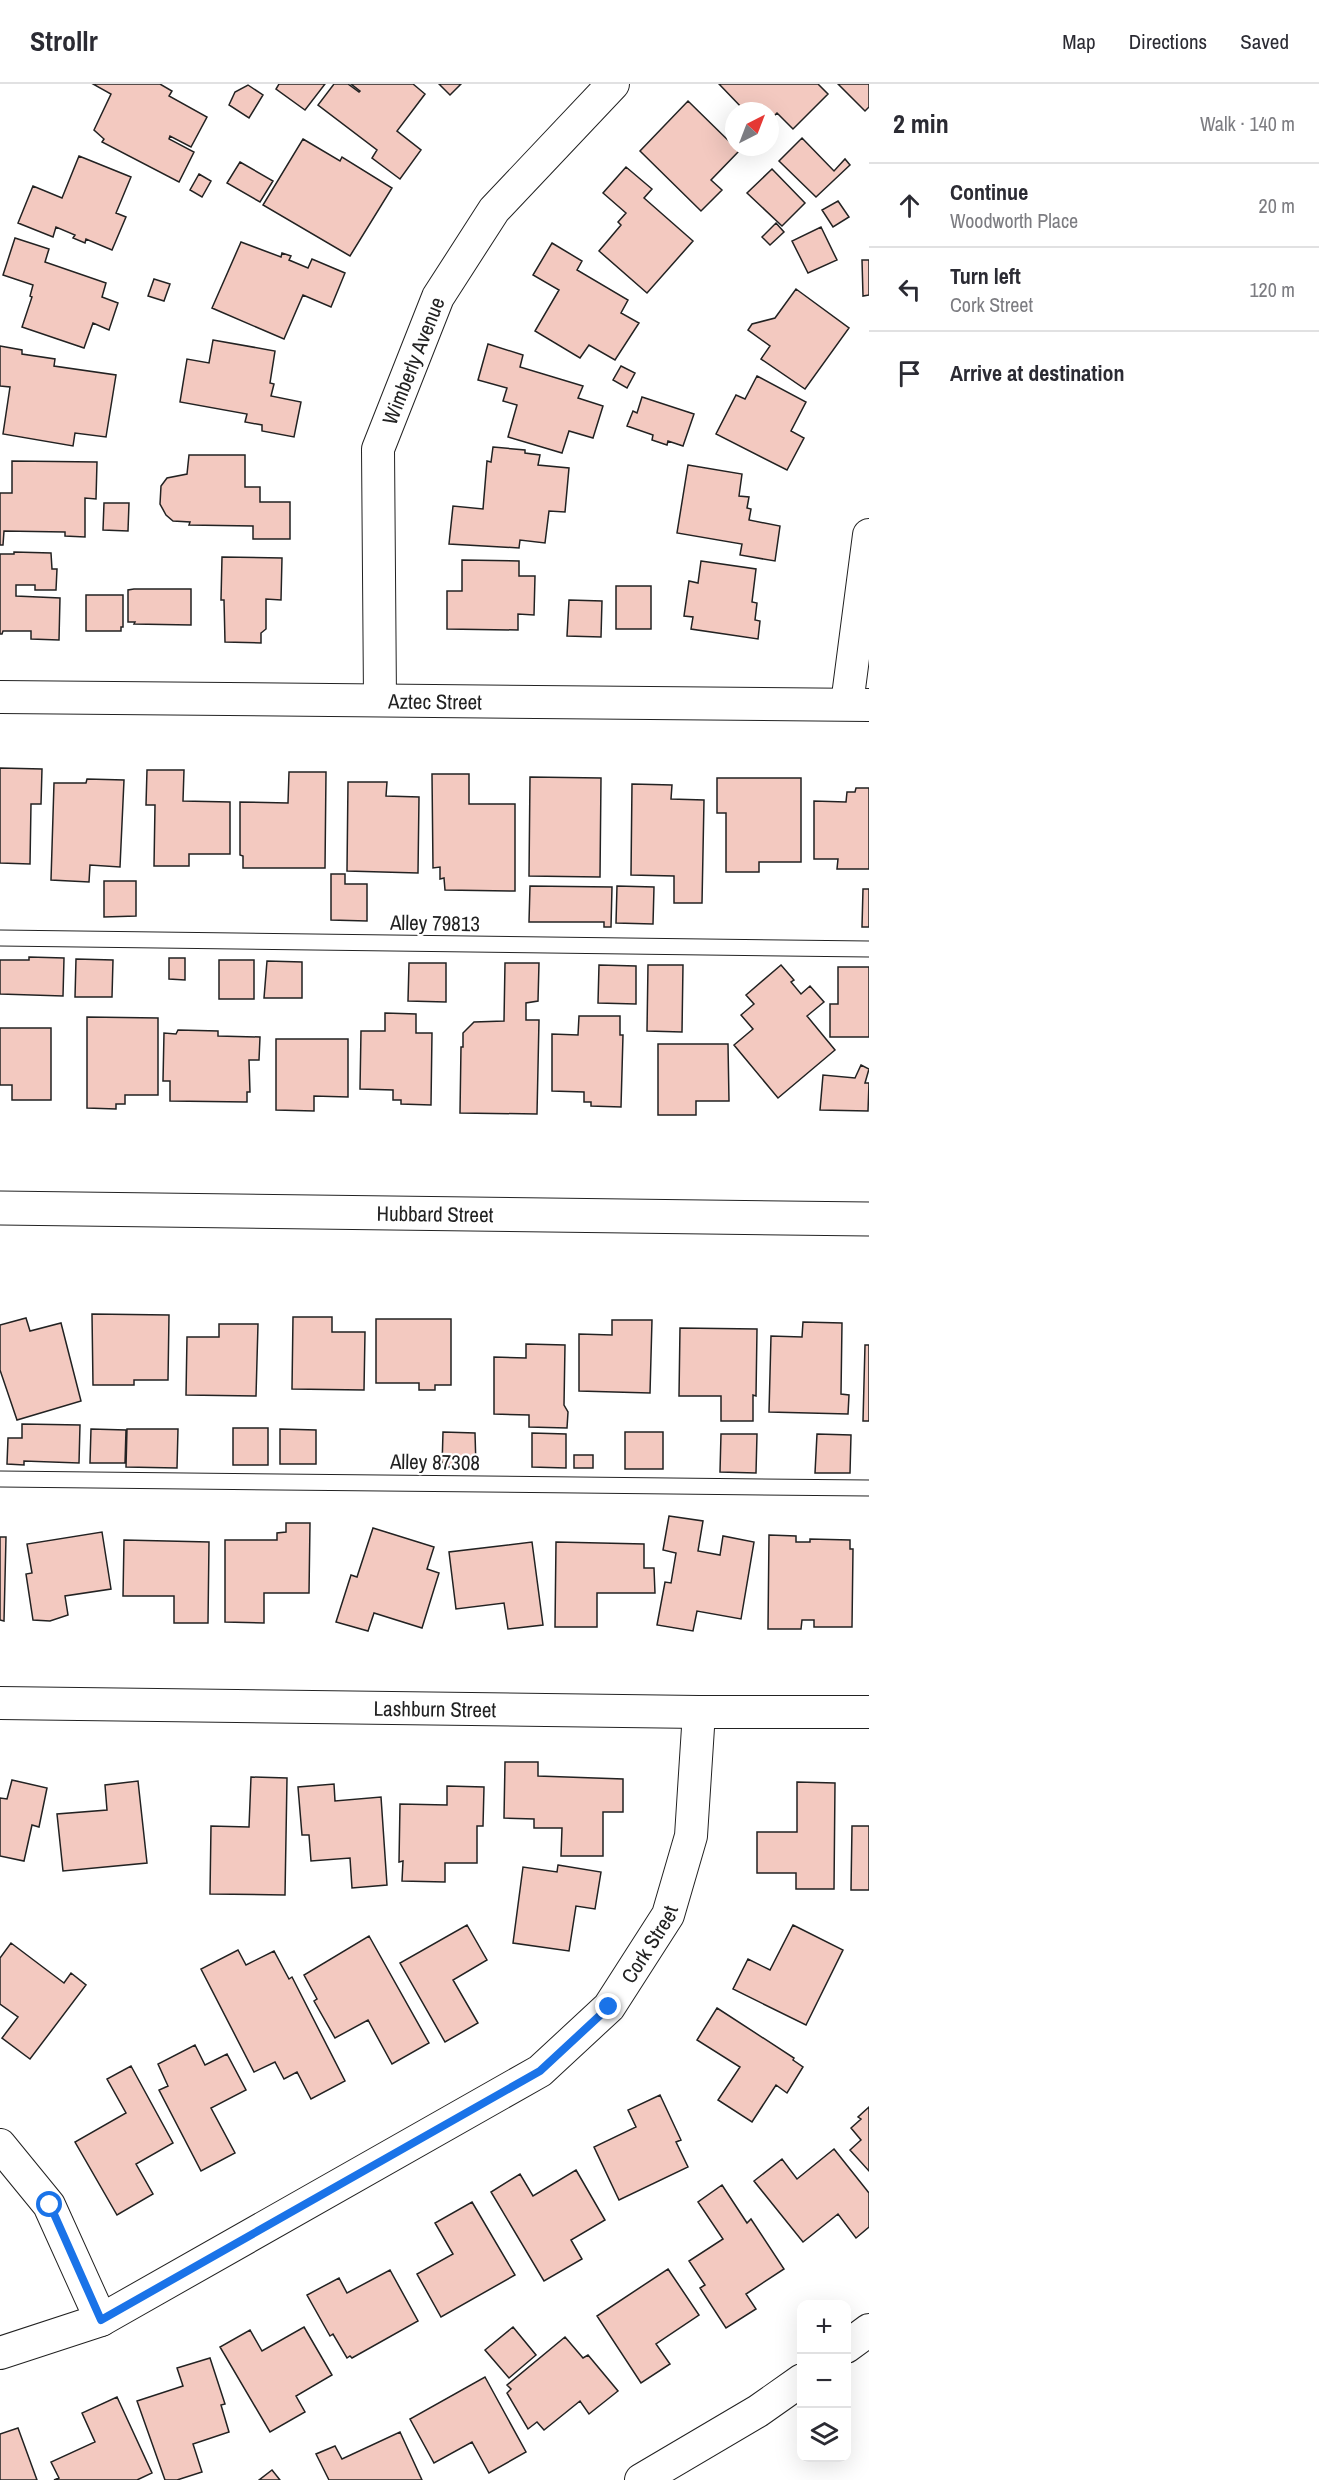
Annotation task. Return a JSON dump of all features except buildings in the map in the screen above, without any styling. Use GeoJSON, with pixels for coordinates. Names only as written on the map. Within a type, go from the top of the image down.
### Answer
{"type":"FeatureCollection","features":[{"type":"Feature","properties":{"kind":"main road","name":"Hubbard Street"},"geometry":{"type":"LineString","coordinates":[[0,1208],[869,1219]]}},
{"type":"Feature","properties":{"kind":"street","name":"Wimberly Avenue"},"geometry":{"type":"LineString","coordinates":[[380,699],[378,449],[438,297],[494,210],[613,84]]}},
{"type":"Feature","properties":{"kind":"street"},"geometry":{"type":"LineString","coordinates":[[858,704],[869,535]]}},
{"type":"Feature","properties":{"kind":"street","name":"Aztec Street"},"geometry":{"type":"LineString","coordinates":[[0,697],[858,704]]}},
{"type":"Feature","properties":{"kind":"street","name":"Lashburn Street"},"geometry":{"type":"LineString","coordinates":[[0,1703],[869,1712]]}},
{"type":"Feature","properties":{"kind":"street","name":"Cork Street"},"geometry":{"type":"LineString","coordinates":[[0,2353],[101,2320],[540,2071],[609,2007],[668,1915],[691,1836],[699,1712]]}},
{"type":"Feature","properties":{"kind":"street"},"geometry":{"type":"LineString","coordinates":[[0,2145],[50,2205],[101,2320]]}},
{"type":"Feature","properties":{"kind":"street"},"geometry":{"type":"LineString","coordinates":[[851,2343],[869,2330]]}},
{"type":"Feature","properties":{"kind":"street"},"geometry":{"type":"LineString","coordinates":[[641,2480],[759,2411],[797,2383]]}},
{"type":"Feature","properties":{"kind":"lane","name":"Alley 79813"},"geometry":{"type":"LineString","coordinates":[[0,938],[869,949]]}},
{"type":"Feature","properties":{"kind":"lane","name":"Alley 87308"},"geometry":{"type":"LineString","coordinates":[[0,1479],[869,1488]]}},
{"type":"Feature","properties":{"kind":"route"},"geometry":{"type":"LineString","coordinates":[[50,2205],[101,2320],[540,2071],[609,2007]]}}]}
